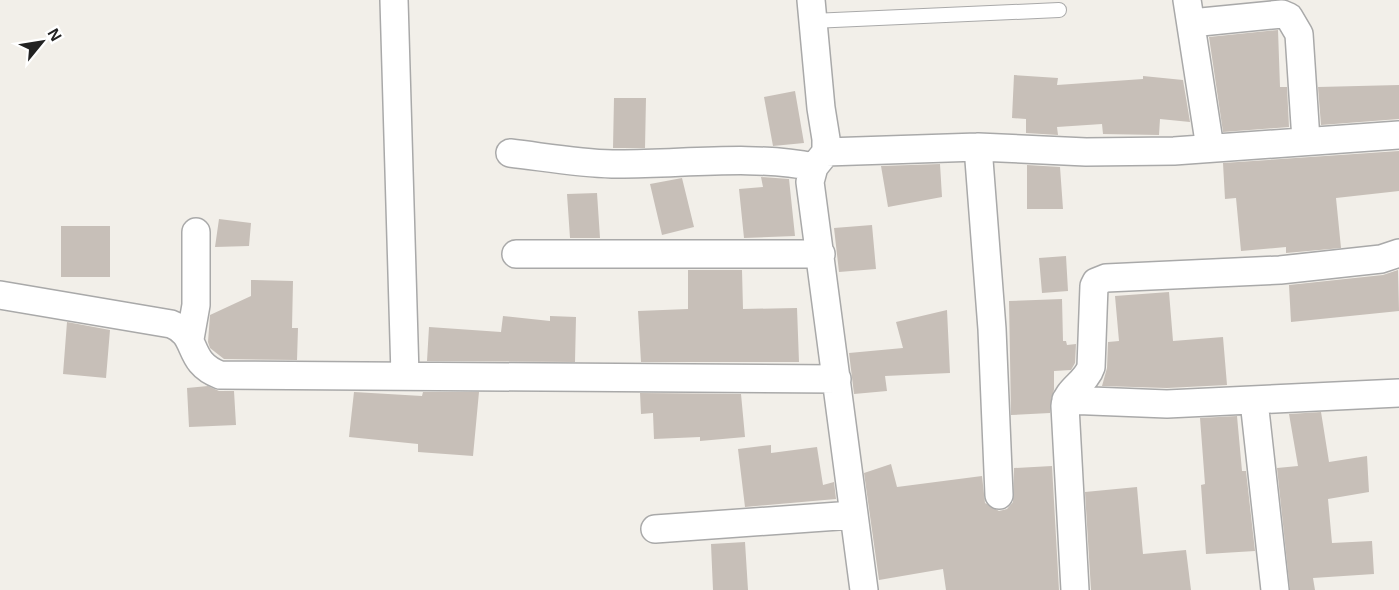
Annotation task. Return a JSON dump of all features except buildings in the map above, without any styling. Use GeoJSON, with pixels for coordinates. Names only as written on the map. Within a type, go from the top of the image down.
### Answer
{"type":"FeatureCollection","features":[{"type":"Feature","properties":{"kind":"street"},"geometry":{"type":"LineString","coordinates":[[394,0],[405,375]]}},
{"type":"Feature","properties":{"kind":"street"},"geometry":{"type":"LineString","coordinates":[[812,10],[820,159],[810,182],[864,590]]}},
{"type":"Feature","properties":{"kind":"street"},"geometry":{"type":"LineString","coordinates":[[1210,148],[1189,12],[1289,16],[1299,34],[1306,140]]}},
{"type":"Feature","properties":{"kind":"street"},"geometry":{"type":"LineString","coordinates":[[510,153],[609,164],[727,163],[768,159],[820,159],[978,147],[1086,152],[1210,148],[1399,135]]}},
{"type":"Feature","properties":{"kind":"street"},"geometry":{"type":"LineString","coordinates":[[978,147],[992,329],[999,495]]}},
{"type":"Feature","properties":{"kind":"street"},"geometry":{"type":"LineString","coordinates":[[190,339],[196,305],[196,232]]}},
{"type":"Feature","properties":{"kind":"street"},"geometry":{"type":"LineString","coordinates":[[1075,590],[1065,400],[1088,376],[1091,367],[1094,286],[1101,280],[1280,270],[1381,258],[1399,253]]}},
{"type":"Feature","properties":{"kind":"street"},"geometry":{"type":"LineString","coordinates":[[516,254],[821,254]]}},
{"type":"Feature","properties":{"kind":"street"},"geometry":{"type":"LineString","coordinates":[[0,295],[171,324],[182,328],[190,339],[194,355],[201,363],[220,375],[837,379]]}},
{"type":"Feature","properties":{"kind":"street"},"geometry":{"type":"LineString","coordinates":[[1065,400],[1167,405],[1399,393]]}},
{"type":"Feature","properties":{"kind":"street"},"geometry":{"type":"LineString","coordinates":[[1254,401],[1275,590]]}},
{"type":"Feature","properties":{"kind":"street"},"geometry":{"type":"LineString","coordinates":[[655,529],[853,515]]}},
{"type":"Feature","properties":{"kind":"lane"},"geometry":{"type":"LineString","coordinates":[[812,10],[1059,10]]}}]}
